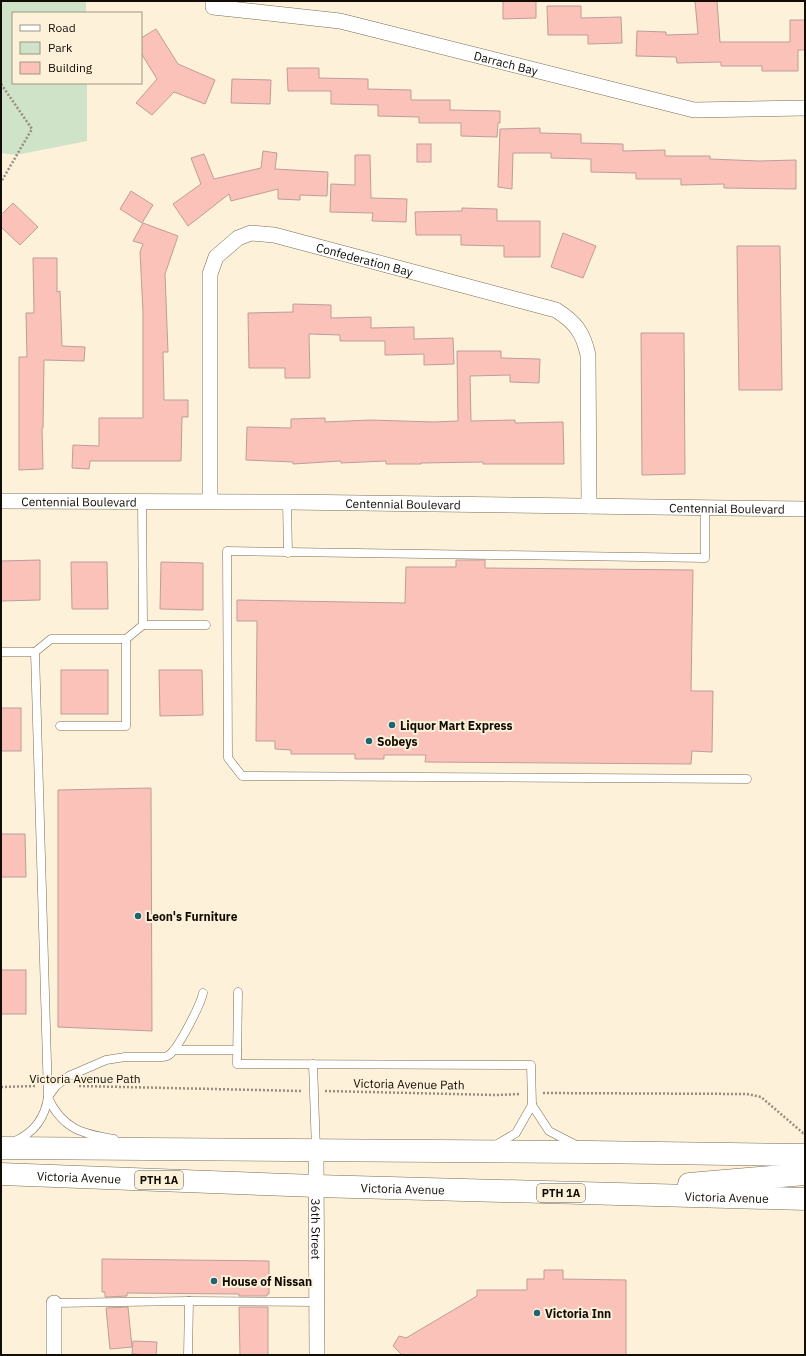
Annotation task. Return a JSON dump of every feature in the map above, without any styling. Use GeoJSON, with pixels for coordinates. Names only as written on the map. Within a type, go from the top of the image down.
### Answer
{"type":"FeatureCollection","features":[{"type":"Feature","properties":{"kind":"main road"},"geometry":{"type":"LineString","coordinates":[[1,1148],[484,1151],[805,1155]]}},
{"type":"Feature","properties":{"kind":"main road","name":"Victoria Avenue"},"geometry":{"type":"LineString","coordinates":[[1,1174],[316,1186],[805,1199]]}},
{"type":"Feature","properties":{"kind":"main road"},"geometry":{"type":"LineString","coordinates":[[582,1193],[805,1174]]}},
{"type":"Feature","properties":{"kind":"street","name":"Darrach Bay"},"geometry":{"type":"LineString","coordinates":[[213,1],[213,7],[340,21],[694,110],[805,108]]}},
{"type":"Feature","properties":{"kind":"street","name":"Confederation Bay"},"geometry":{"type":"LineString","coordinates":[[210,501],[210,274],[216,257],[235,240],[251,233],[274,235],[556,310],[569,319],[585,341],[588,355],[590,506]]}},
{"type":"Feature","properties":{"kind":"street","name":"Centennial Boulevard"},"geometry":{"type":"LineString","coordinates":[[1,501],[210,501],[805,509]]}},
{"type":"Feature","properties":{"kind":"street","name":"36th Street"},"geometry":{"type":"LineString","coordinates":[[316,1151],[316,1355]]}},
{"type":"Feature","properties":{"kind":"street"},"geometry":{"type":"LineString","coordinates":[[54,1303],[54,1355]]}},
{"type":"Feature","properties":{"kind":"lane"},"geometry":{"type":"LineString","coordinates":[[142,501],[143,625]]}},
{"type":"Feature","properties":{"kind":"lane"},"geometry":{"type":"LineString","coordinates":[[287,502],[288,553]]}},
{"type":"Feature","properties":{"kind":"lane"},"geometry":{"type":"LineString","coordinates":[[705,508],[705,558],[227,552],[228,758],[242,776],[747,779]]}},
{"type":"Feature","properties":{"kind":"lane"},"geometry":{"type":"LineString","coordinates":[[1,652],[35,652],[51,639],[126,639],[143,625],[206,625]]}},
{"type":"Feature","properties":{"kind":"lane"},"geometry":{"type":"LineString","coordinates":[[60,726],[126,726],[126,639]]}},
{"type":"Feature","properties":{"kind":"lane"},"geometry":{"type":"LineString","coordinates":[[1,1145],[9,1144],[25,1136],[30,1131],[42,1117],[47,1108],[48,1098],[35,652]]}},
{"type":"Feature","properties":{"kind":"lane"},"geometry":{"type":"LineString","coordinates":[[238,992],[237,1064],[531,1065],[533,1093],[532,1105],[516,1133],[484,1151]]}},
{"type":"Feature","properties":{"kind":"lane"},"geometry":{"type":"LineString","coordinates":[[48,1098],[56,1086],[69,1076],[106,1060],[125,1057],[163,1057],[169,1055],[174,1050],[197,1009],[203,993]]}},
{"type":"Feature","properties":{"kind":"lane"},"geometry":{"type":"LineString","coordinates":[[174,1050],[237,1050]]}},
{"type":"Feature","properties":{"kind":"lane"},"geometry":{"type":"LineString","coordinates":[[313,1064],[316,1151]]}},
{"type":"Feature","properties":{"kind":"lane"},"geometry":{"type":"LineString","coordinates":[[48,1098],[54,1109],[65,1123],[76,1130],[102,1137],[189,1150]]}},
{"type":"Feature","properties":{"kind":"lane"},"geometry":{"type":"LineString","coordinates":[[532,1105],[549,1131],[589,1152]]}},
{"type":"Feature","properties":{"kind":"lane"},"geometry":{"type":"LineString","coordinates":[[188,1301],[188,1355]]}},
{"type":"Feature","properties":{"kind":"lane"},"geometry":{"type":"LineString","coordinates":[[54,1303],[188,1301],[316,1302]]}},
{"type":"Feature","properties":{"kind":"path"},"geometry":{"type":"LineString","coordinates":[[1,84],[32,129],[1,182]]}},
{"type":"Feature","properties":{"kind":"path","name":"Victoria Avenue Path"},"geometry":{"type":"LineString","coordinates":[[1,1087],[47,1086]]}},
{"type":"Feature","properties":{"kind":"path","name":"Victoria Avenue Path"},"geometry":{"type":"LineString","coordinates":[[56,1086],[496,1095],[533,1093],[747,1094],[761,1097],[804,1133]]}},
{"type":"Feature","properties":{"kind":"green space"},"geometry":{"type":"Polygon","coordinates":[[[1,1],[86,1],[86,12],[12,12],[12,84],[87,84],[87,141],[16,155],[1,153],[1,1]]]}},
{"type":"Feature","properties":{"kind":"building"},"geometry":{"type":"Polygon","coordinates":[[[503,1],[536,1],[536,18],[503,19],[503,1]]]}},
{"type":"Feature","properties":{"kind":"building"},"geometry":{"type":"Polygon","coordinates":[[[695,1],[717,1],[720,42],[790,42],[790,20],[805,20],[805,50],[798,50],[798,71],[762,71],[762,66],[721,66],[721,62],[677,63],[676,57],[636,56],[637,31],[666,32],[666,35],[698,34],[695,1]]]}},
{"type":"Feature","properties":{"kind":"building"},"geometry":{"type":"Polygon","coordinates":[[[547,6],[581,6],[581,18],[621,17],[622,43],[588,44],[588,35],[548,35],[547,6]]]}},
{"type":"Feature","properties":{"kind":"building"},"geometry":{"type":"Polygon","coordinates":[[[156,29],[178,64],[215,80],[205,104],[174,92],[152,115],[136,103],[157,79],[142,55],[142,37],[156,29]]]}},
{"type":"Feature","properties":{"kind":"building"},"geometry":{"type":"Polygon","coordinates":[[[287,68],[319,68],[319,78],[368,79],[368,89],[411,90],[411,100],[450,100],[450,110],[500,111],[500,123],[498,123],[497,137],[461,136],[461,123],[419,123],[419,117],[378,116],[378,105],[331,104],[331,91],[288,91],[287,68]]]}},
{"type":"Feature","properties":{"kind":"building"},"geometry":{"type":"Polygon","coordinates":[[[232,79],[271,80],[270,104],[231,103],[232,79]]]}},
{"type":"Feature","properties":{"kind":"building"},"geometry":{"type":"Polygon","coordinates":[[[540,128],[540,133],[581,134],[581,143],[623,144],[623,151],[665,150],[665,156],[710,156],[710,159],[759,161],[796,160],[796,189],[724,188],[724,184],[681,185],[681,179],[636,179],[636,173],[591,172],[591,159],[551,158],[551,153],[513,153],[512,189],[498,187],[500,129],[540,128]]]}},
{"type":"Feature","properties":{"kind":"building"},"geometry":{"type":"Polygon","coordinates":[[[417,144],[431,144],[431,162],[417,162],[417,144]]]}},
{"type":"Feature","properties":{"kind":"building"},"geometry":{"type":"Polygon","coordinates":[[[263,151],[277,153],[275,169],[328,172],[327,196],[300,195],[300,200],[278,199],[278,189],[231,201],[229,194],[188,226],[173,204],[201,184],[191,158],[204,154],[214,179],[261,168],[263,151]]]}},
{"type":"Feature","properties":{"kind":"building"},"geometry":{"type":"Polygon","coordinates":[[[355,155],[370,155],[371,198],[407,199],[406,222],[372,221],[373,213],[330,212],[331,184],[355,185],[355,155]]]}},
{"type":"Feature","properties":{"kind":"building"},"geometry":{"type":"Polygon","coordinates":[[[131,191],[153,205],[142,223],[120,209],[131,191]]]}},
{"type":"Feature","properties":{"kind":"building"},"geometry":{"type":"Polygon","coordinates":[[[13,203],[38,227],[20,245],[1,227],[1,215],[13,203]]]}},
{"type":"Feature","properties":{"kind":"building"},"geometry":{"type":"Polygon","coordinates":[[[462,208],[497,209],[497,221],[540,221],[540,257],[504,257],[504,246],[461,245],[461,235],[416,235],[415,212],[462,211],[462,208]]]}},
{"type":"Feature","properties":{"kind":"building"},"geometry":{"type":"Polygon","coordinates":[[[143,223],[178,236],[165,274],[168,352],[163,352],[164,400],[188,400],[188,417],[182,417],[181,461],[90,461],[89,469],[72,468],[73,445],[99,446],[99,418],[143,418],[143,312],[140,252],[143,244],[133,241],[143,223]]]}},
{"type":"Feature","properties":{"kind":"building"},"geometry":{"type":"Polygon","coordinates":[[[563,233],[596,246],[583,278],[551,267],[563,233]]]}},
{"type":"Feature","properties":{"kind":"building"},"geometry":{"type":"Polygon","coordinates":[[[737,246],[780,246],[782,390],[739,390],[737,246]]]}},
{"type":"Feature","properties":{"kind":"building"},"geometry":{"type":"Polygon","coordinates":[[[33,258],[57,258],[57,292],[60,291],[62,346],[85,347],[84,361],[44,360],[42,428],[43,469],[19,470],[19,357],[27,357],[26,313],[34,313],[33,258]]]}},
{"type":"Feature","properties":{"kind":"building"},"geometry":{"type":"Polygon","coordinates":[[[293,304],[331,305],[331,318],[371,317],[371,328],[414,327],[414,339],[453,338],[454,364],[424,365],[424,354],[385,355],[385,341],[340,341],[340,335],[309,334],[310,378],[285,378],[285,368],[249,368],[248,313],[293,312],[293,304]]]}},
{"type":"Feature","properties":{"kind":"building"},"geometry":{"type":"Polygon","coordinates":[[[641,333],[684,333],[685,474],[642,475],[641,333]]]}},
{"type":"Feature","properties":{"kind":"building"},"geometry":{"type":"Polygon","coordinates":[[[457,351],[501,351],[501,358],[540,359],[539,383],[510,382],[510,375],[470,376],[471,421],[515,420],[515,423],[563,422],[564,464],[483,464],[483,462],[386,464],[386,461],[341,463],[341,461],[293,464],[293,462],[246,460],[247,427],[291,428],[291,419],[325,418],[325,422],[371,420],[434,422],[458,421],[457,351]]]}},
{"type":"Feature","properties":{"kind":"building"},"geometry":{"type":"Polygon","coordinates":[[[40,560],[40,600],[1,601],[1,561],[40,560]]]}},
{"type":"Feature","properties":{"kind":"building"},"geometry":{"type":"Polygon","coordinates":[[[456,560],[485,560],[485,568],[693,570],[691,691],[713,691],[712,752],[692,751],[691,764],[425,762],[426,755],[384,755],[384,759],[355,759],[355,754],[291,754],[291,750],[275,749],[275,741],[256,741],[257,621],[237,621],[237,600],[405,603],[406,567],[456,567],[456,560]]]}},
{"type":"Feature","properties":{"kind":"building"},"geometry":{"type":"Polygon","coordinates":[[[71,562],[107,562],[108,609],[72,609],[71,562]]]}},
{"type":"Feature","properties":{"kind":"building"},"geometry":{"type":"Polygon","coordinates":[[[161,562],[203,563],[203,610],[160,609],[161,562]]]}},
{"type":"Feature","properties":{"kind":"building"},"geometry":{"type":"Polygon","coordinates":[[[61,670],[108,670],[108,714],[61,714],[61,670]]]}},
{"type":"Feature","properties":{"kind":"building"},"geometry":{"type":"Polygon","coordinates":[[[159,670],[202,670],[203,715],[160,716],[159,670]]]}},
{"type":"Feature","properties":{"kind":"building"},"geometry":{"type":"Polygon","coordinates":[[[1,708],[21,708],[21,751],[1,751],[1,708]]]}},
{"type":"Feature","properties":{"kind":"building"},"geometry":{"type":"Polygon","coordinates":[[[151,788],[152,1031],[58,1027],[58,790],[151,788]]]}},
{"type":"Feature","properties":{"kind":"building"},"geometry":{"type":"Polygon","coordinates":[[[1,834],[25,834],[26,877],[1,877],[1,834]]]}},
{"type":"Feature","properties":{"kind":"building"},"geometry":{"type":"Polygon","coordinates":[[[1,970],[26,970],[26,1014],[1,1014],[1,970]]]}},
{"type":"Feature","properties":{"kind":"building"},"geometry":{"type":"Polygon","coordinates":[[[102,1259],[269,1261],[269,1294],[267,1294],[267,1296],[239,1296],[239,1294],[127,1293],[127,1296],[105,1297],[105,1292],[102,1292],[102,1259]]]}},
{"type":"Feature","properties":{"kind":"building","name":"Victoria Inn"},"geometry":{"type":"Polygon","coordinates":[[[544,1270],[563,1270],[563,1279],[626,1280],[626,1355],[402,1355],[393,1346],[399,1336],[406,1338],[477,1296],[477,1290],[527,1290],[527,1279],[544,1279],[544,1270]]]}},
{"type":"Feature","properties":{"kind":"building"},"geometry":{"type":"Polygon","coordinates":[[[128,1307],[132,1347],[110,1349],[106,1308],[128,1307]]]}},
{"type":"Feature","properties":{"kind":"building"},"geometry":{"type":"Polygon","coordinates":[[[239,1307],[268,1307],[268,1355],[240,1355],[239,1307]]]}},
{"type":"Feature","properties":{"kind":"building"},"geometry":{"type":"Polygon","coordinates":[[[133,1341],[157,1342],[156,1355],[132,1354],[133,1341]]]}},
{"type":"Feature","properties":{"kind":"place","name":"Liquor Mart Express"},"geometry":{"type":"Point","coordinates":[392,725]}},
{"type":"Feature","properties":{"kind":"place","name":"Sobeys"},"geometry":{"type":"Point","coordinates":[369,741]}},
{"type":"Feature","properties":{"kind":"place","name":"Leon's Furniture"},"geometry":{"type":"Point","coordinates":[138,916]}},
{"type":"Feature","properties":{"kind":"place","name":"House of Nissan"},"geometry":{"type":"Point","coordinates":[214,1281]}},
{"type":"Feature","properties":{"kind":"place","name":"Victoria Inn"},"geometry":{"type":"Point","coordinates":[537,1313]}}]}
